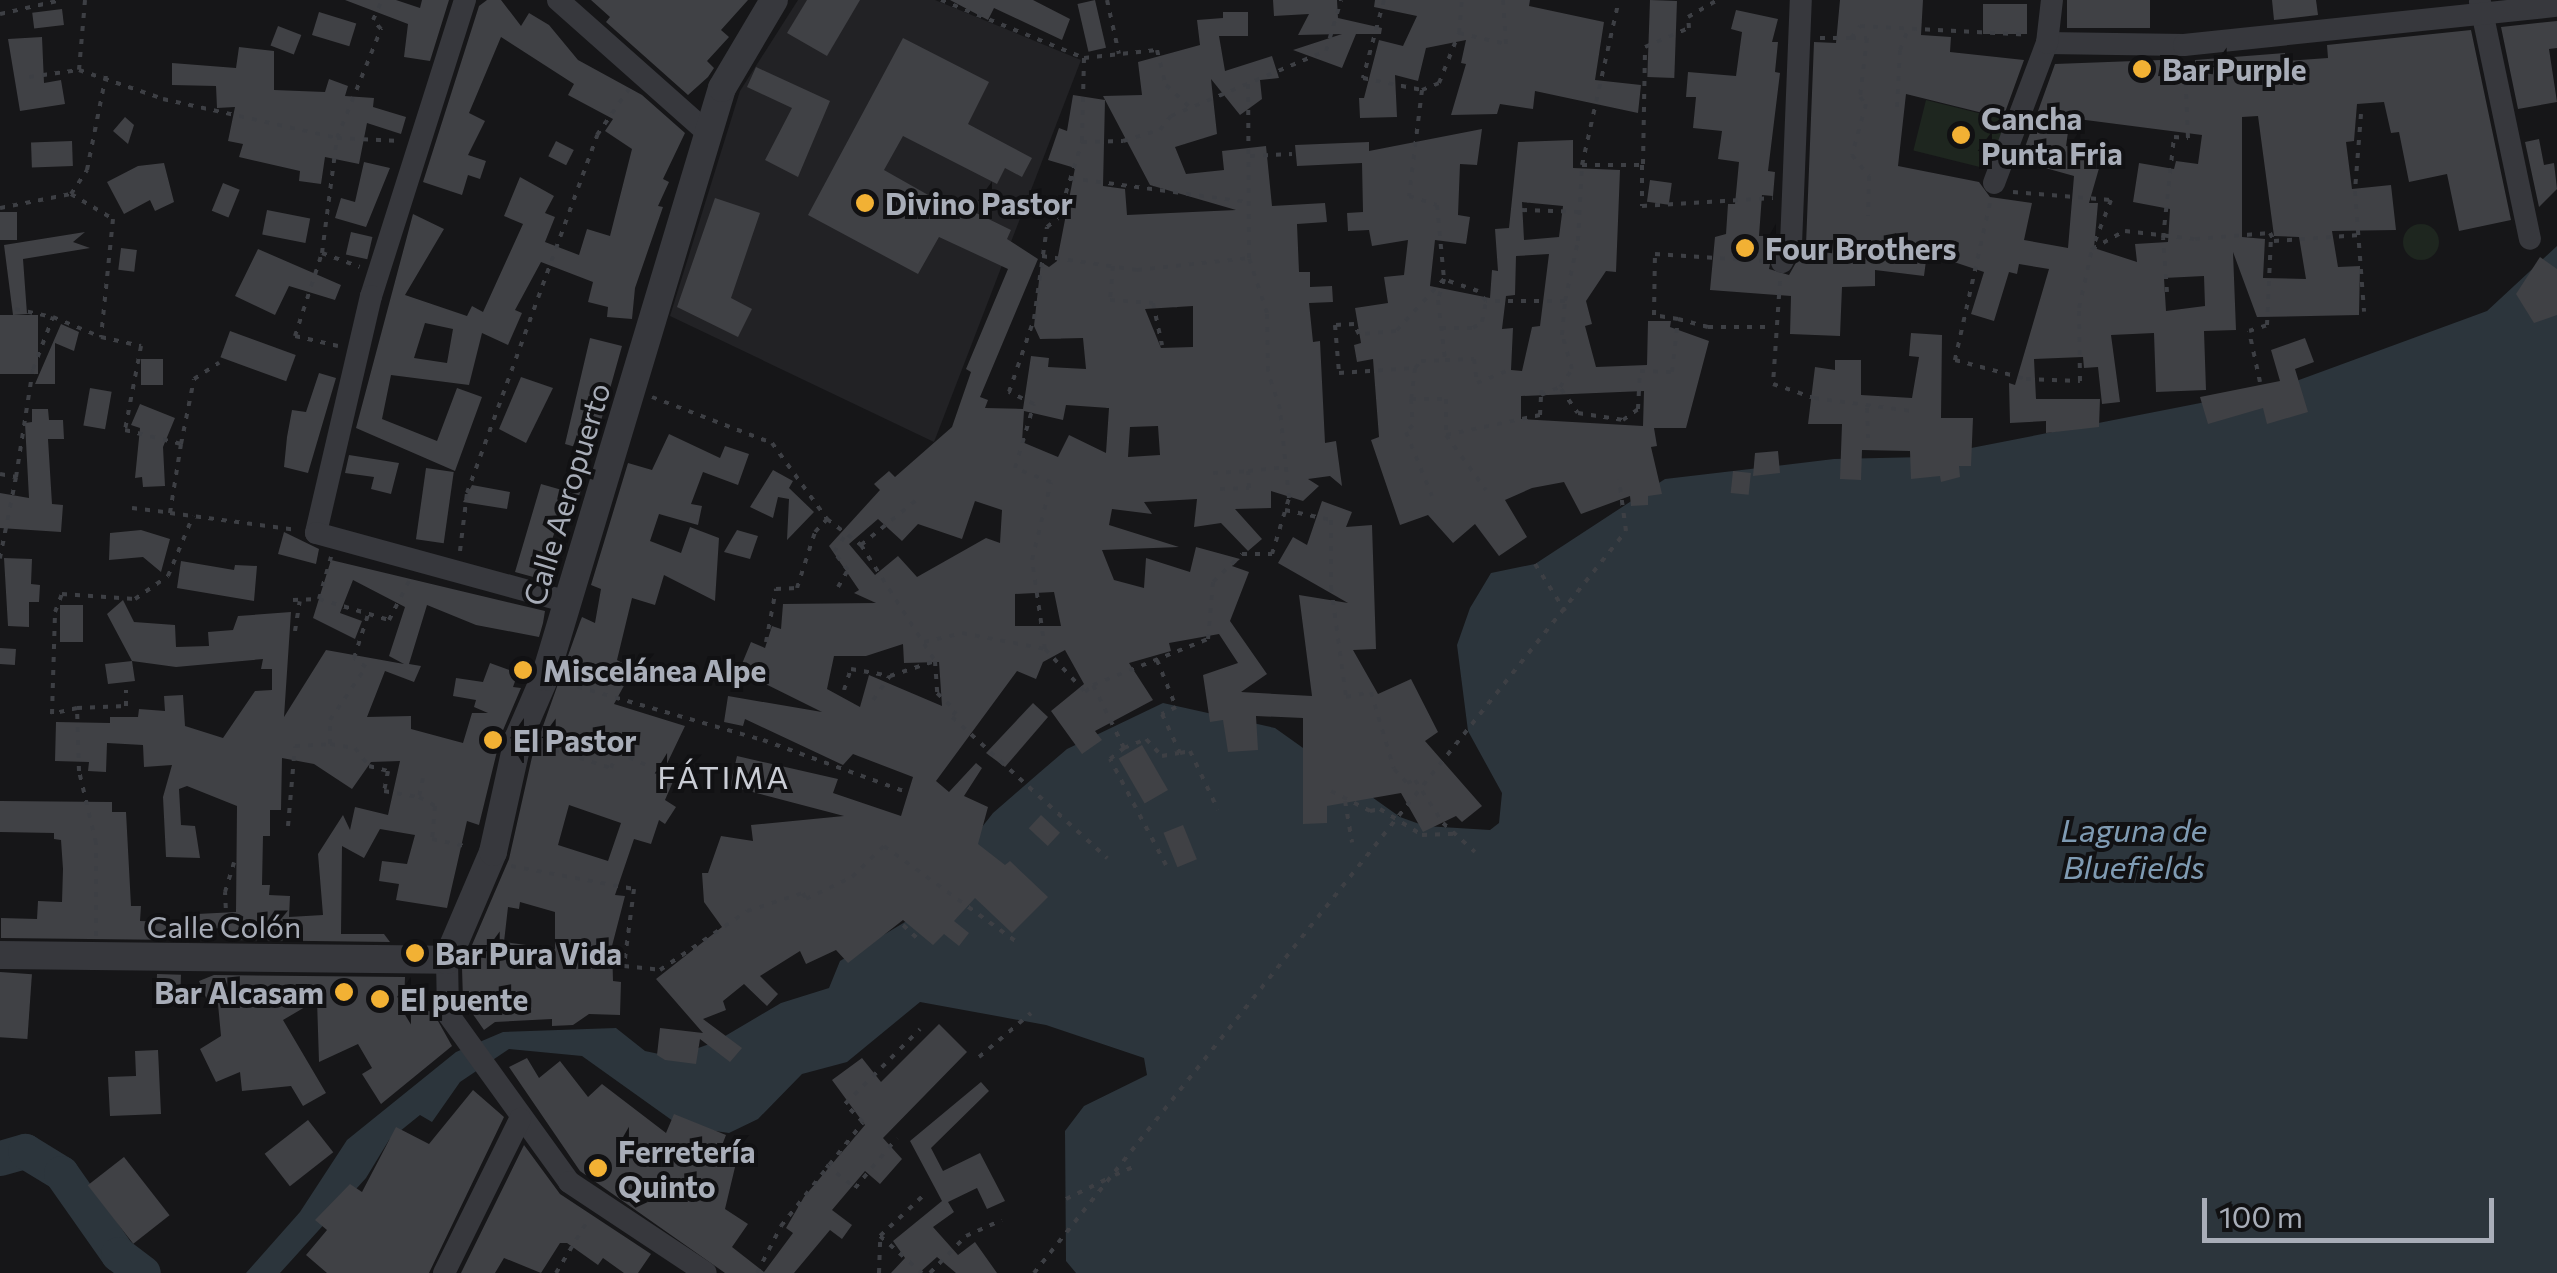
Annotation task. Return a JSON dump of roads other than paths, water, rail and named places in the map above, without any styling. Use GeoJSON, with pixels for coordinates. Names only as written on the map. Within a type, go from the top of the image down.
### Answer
{"type":"FeatureCollection","features":[{"type":"Feature","properties":{"kind":"street"},"geometry":{"type":"LineString","coordinates":[[465,0],[378,273],[358,351],[326,535],[458,568],[568,602]]}},
{"type":"Feature","properties":{"kind":"street"},"geometry":{"type":"LineString","coordinates":[[558,0],[708,133]]}},
{"type":"Feature","properties":{"kind":"street","name":"Calle Aeropuerto"},"geometry":{"type":"LineString","coordinates":[[514,1111],[448,1014],[447,960],[491,856],[518,739],[545,678],[722,88],[774,0]]}},
{"type":"Feature","properties":{"kind":"street"},"geometry":{"type":"LineString","coordinates":[[1782,262],[1791,244],[1801,0]]}},
{"type":"Feature","properties":{"kind":"street"},"geometry":{"type":"LineString","coordinates":[[1994,187],[2048,40],[2052,0]]}},
{"type":"Feature","properties":{"kind":"street"},"geometry":{"type":"LineString","coordinates":[[2048,40],[2184,45],[2481,7],[2557,6]]}},
{"type":"Feature","properties":{"kind":"street"},"geometry":{"type":"LineString","coordinates":[[2481,7],[2530,239]]}},
{"type":"Feature","properties":{"kind":"street","name":"Calle Colón"},"geometry":{"type":"LineString","coordinates":[[0,955],[447,960]]}},
{"type":"Feature","properties":{"kind":"street"},"geometry":{"type":"LineString","coordinates":[[444,1273],[514,1111],[569,1182],[706,1273]]}},
{"type":"Feature","properties":{"kind":"water","name":"Laguna de Bluefields"},"geometry":{"type":"Polygon","coordinates":[[[2557,246],[2557,1273],[1076,1273],[1066,1261],[1065,1131],[1084,1106],[1147,1075],[1144,1058],[1046,1025],[920,1002],[847,1062],[802,1074],[758,1119],[729,1133],[680,1126],[582,1056],[509,1049],[460,1082],[432,1122],[420,1115],[389,1140],[366,1178],[280,1273],[246,1273],[300,1212],[347,1140],[456,1052],[503,1032],[616,1028],[645,1051],[673,1057],[715,1042],[781,1003],[829,988],[840,961],[910,919],[993,813],[1067,749],[1163,703],[1275,728],[1400,817],[1425,826],[1490,830],[1499,823],[1502,793],[1468,731],[1457,645],[1470,608],[1491,573],[1535,564],[1665,479],[1834,459],[1925,457],[2277,388],[2487,311],[2557,246]]]}},
{"type":"Feature","properties":{"kind":"waterway"},"geometry":{"type":"LineString","coordinates":[[0,1158],[25,1151],[61,1173],[118,1254],[143,1273]]}},
{"type":"Feature","properties":{"kind":"place","name":"Bar Purple"},"geometry":{"type":"Point","coordinates":[2142,69]}},
{"type":"Feature","properties":{"kind":"place","name":"Cancha Punta Fria"},"geometry":{"type":"Point","coordinates":[1961,135]}},
{"type":"Feature","properties":{"kind":"place","name":"Divino Pastor"},"geometry":{"type":"Point","coordinates":[865,203]}},
{"type":"Feature","properties":{"kind":"place","name":"Four Brothers"},"geometry":{"type":"Point","coordinates":[1745,248]}},
{"type":"Feature","properties":{"kind":"place","name":"Miscelánea Alpe"},"geometry":{"type":"Point","coordinates":[523,670]}},
{"type":"Feature","properties":{"kind":"place","name":"El Pastor"},"geometry":{"type":"Point","coordinates":[493,740]}},
{"type":"Feature","properties":{"kind":"place","name":"Bar Pura Vida"},"geometry":{"type":"Point","coordinates":[415,953]}},
{"type":"Feature","properties":{"kind":"place","name":"Bar Alcasam"},"geometry":{"type":"Point","coordinates":[344,992]}},
{"type":"Feature","properties":{"kind":"place","name":"El puente"},"geometry":{"type":"Point","coordinates":[380,999]}},
{"type":"Feature","properties":{"kind":"place","name":"Ferretería Quinto"},"geometry":{"type":"Point","coordinates":[598,1168]}},
{"type":"Feature","properties":{"kind":"district","name":"FÁTIMA"},"geometry":{"type":"Point","coordinates":[724,776]}}]}
